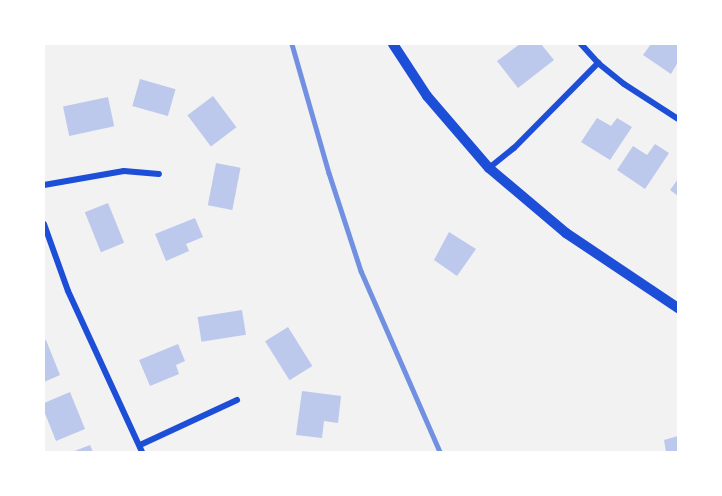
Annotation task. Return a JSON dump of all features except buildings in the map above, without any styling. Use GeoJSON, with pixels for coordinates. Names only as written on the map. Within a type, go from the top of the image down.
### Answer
{"type":"FeatureCollection","features":[{"type":"Feature","properties":{"kind":"main road"},"geometry":{"type":"LineString","coordinates":[[393,44],[427,96],[489,168],[566,234],[678,308]]}},
{"type":"Feature","properties":{"kind":"street"},"geometry":{"type":"LineString","coordinates":[[581,44],[598,63],[624,84],[678,119]]}},
{"type":"Feature","properties":{"kind":"street"},"geometry":{"type":"LineString","coordinates":[[489,168],[514,148],[598,63]]}},
{"type":"Feature","properties":{"kind":"street"},"geometry":{"type":"LineString","coordinates":[[44,185],[124,171],[159,174]]}},
{"type":"Feature","properties":{"kind":"street"},"geometry":{"type":"LineString","coordinates":[[44,224],[68,291],[142,453]]}},
{"type":"Feature","properties":{"kind":"street"},"geometry":{"type":"LineString","coordinates":[[140,445],[237,400]]}},
{"type":"Feature","properties":{"kind":"railway"},"geometry":{"type":"LineString","coordinates":[[292,44],[329,173],[361,271],[440,452]]}}]}
